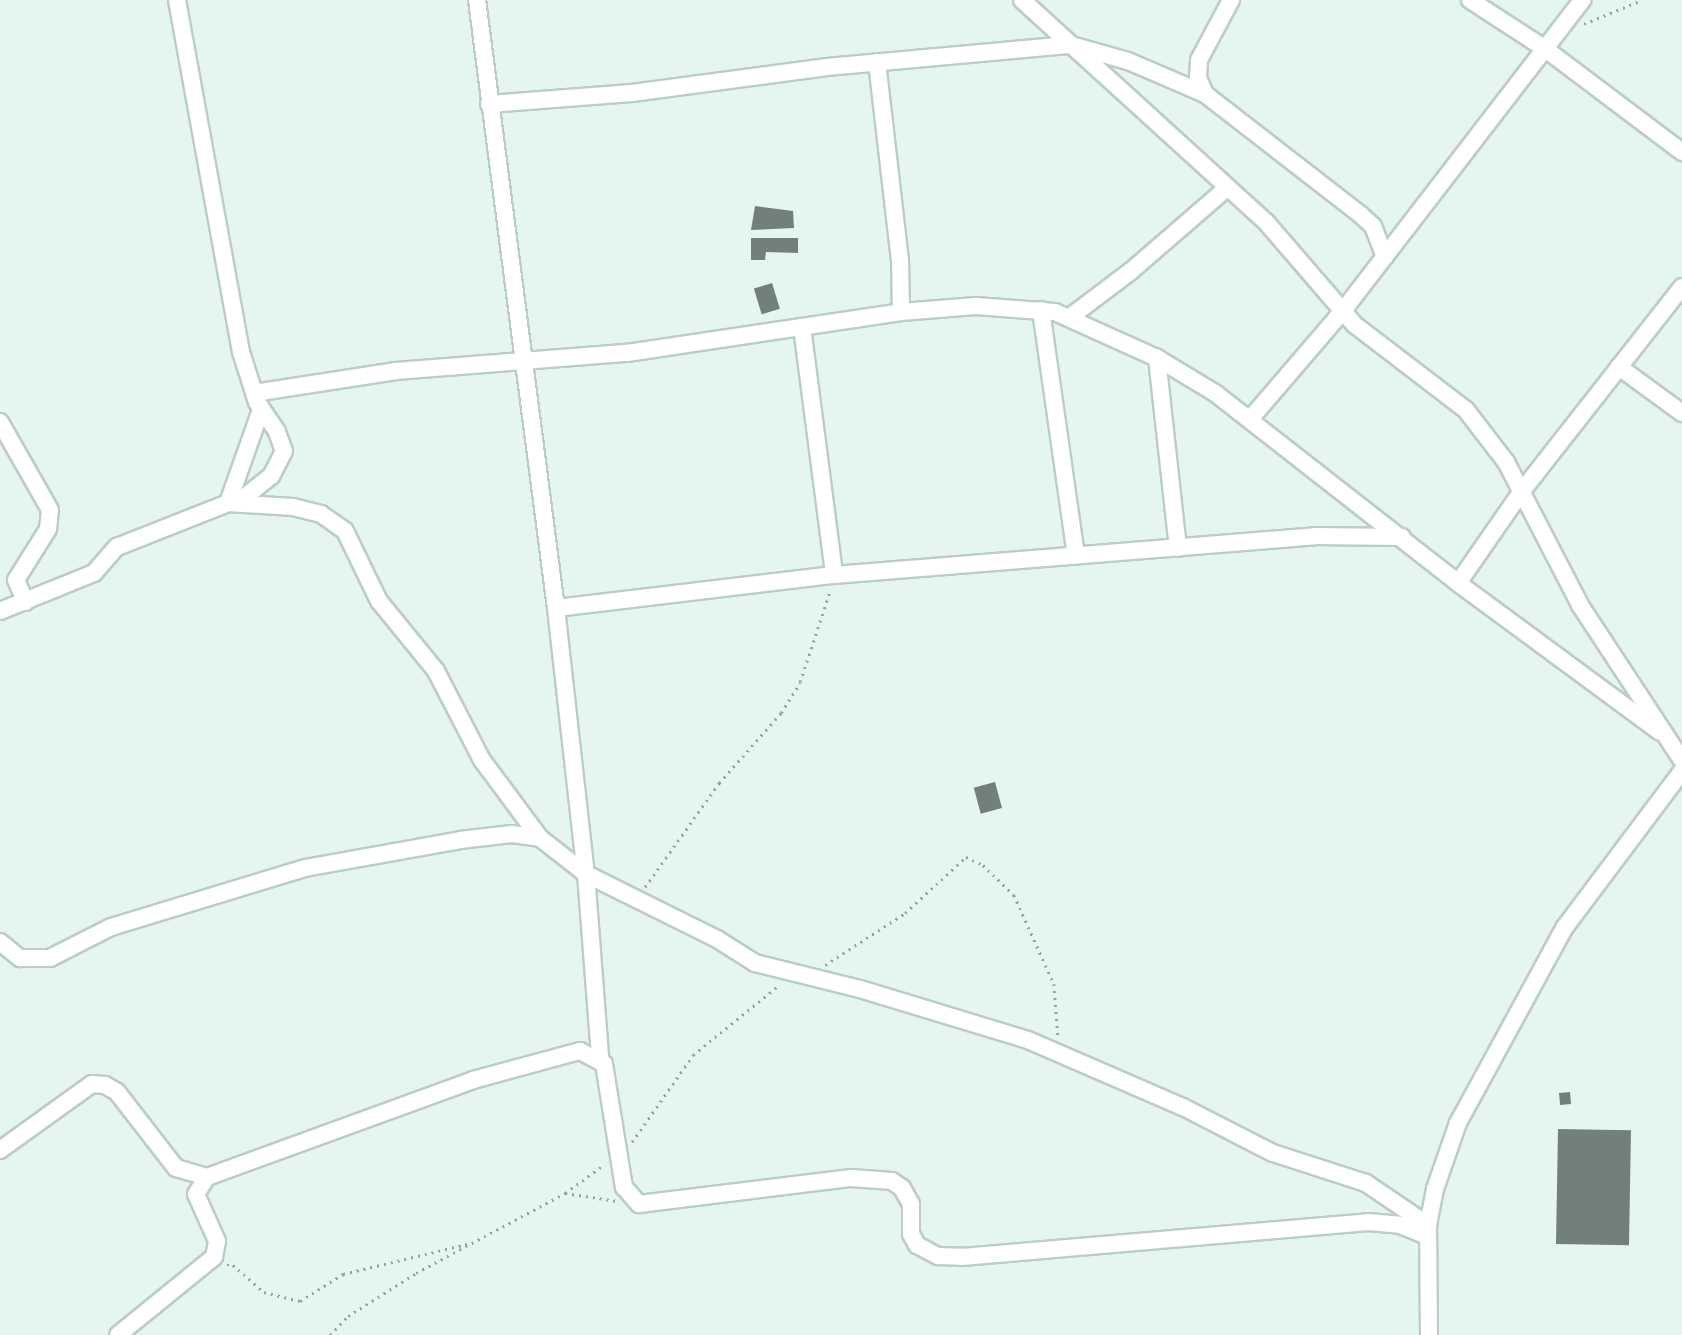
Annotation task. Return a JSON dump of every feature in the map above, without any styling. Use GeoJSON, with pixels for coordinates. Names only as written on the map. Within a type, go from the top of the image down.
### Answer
{"type":"FeatureCollection","features":[{"type":"Feature","properties":{"kind":"street"},"geometry":{"type":"LineString","coordinates":[[0,611],[94,573],[117,547],[233,503],[271,476],[284,451],[278,432],[261,411],[236,328],[223,231],[211,202],[207,148],[177,0]]}},
{"type":"Feature","properties":{"kind":"street"},"geometry":{"type":"LineString","coordinates":[[477,0],[556,608],[586,874],[600,1058],[617,1156],[631,1200],[639,1204],[851,1178],[892,1181],[902,1188],[911,1203],[911,1234],[917,1245],[950,1256],[1368,1222],[1428,1230]]}},
{"type":"Feature","properties":{"kind":"street"},"geometry":{"type":"LineString","coordinates":[[1022,0],[1266,222],[1342,313],[1466,410],[1490,438],[1522,491],[1580,604],[1659,731],[1682,761]]}},
{"type":"Feature","properties":{"kind":"street"},"geometry":{"type":"LineString","coordinates":[[1205,94],[1198,78],[1199,60],[1231,0]]}},
{"type":"Feature","properties":{"kind":"street"},"geometry":{"type":"LineString","coordinates":[[1470,0],[1544,48],[1682,152]]}},
{"type":"Feature","properties":{"kind":"street"},"geometry":{"type":"LineString","coordinates":[[1251,418],[1342,313],[1582,0]]}},
{"type":"Feature","properties":{"kind":"street"},"geometry":{"type":"LineString","coordinates":[[489,104],[700,86],[877,62],[1071,45],[1128,61],[1205,94],[1361,215],[1381,240],[1385,257]]}},
{"type":"Feature","properties":{"kind":"street"},"geometry":{"type":"LineString","coordinates":[[877,62],[900,260],[901,312]]}},
{"type":"Feature","properties":{"kind":"street"},"geometry":{"type":"LineString","coordinates":[[1070,317],[1131,271],[1228,187]]}},
{"type":"Feature","properties":{"kind":"street"},"geometry":{"type":"LineString","coordinates":[[1458,583],[1522,491],[1682,287]]}},
{"type":"Feature","properties":{"kind":"street"},"geometry":{"type":"LineString","coordinates":[[254,393],[396,370],[526,364],[901,312],[976,306],[1041,310],[1070,317],[1157,358],[1251,418],[1458,583],[1659,731]]}},
{"type":"Feature","properties":{"kind":"street"},"geometry":{"type":"LineString","coordinates":[[1041,310],[1076,556]]}},
{"type":"Feature","properties":{"kind":"street"},"geometry":{"type":"LineString","coordinates":[[803,327],[834,575]]}},
{"type":"Feature","properties":{"kind":"street"},"geometry":{"type":"LineString","coordinates":[[1157,358],[1178,548]]}},
{"type":"Feature","properties":{"kind":"street"},"geometry":{"type":"LineString","coordinates":[[1619,368],[1682,413]]}},
{"type":"Feature","properties":{"kind":"street"},"geometry":{"type":"LineString","coordinates":[[233,503],[261,411]]}},
{"type":"Feature","properties":{"kind":"street"},"geometry":{"type":"LineString","coordinates":[[0,422],[50,510],[48,529],[16,580],[26,602]]}},
{"type":"Feature","properties":{"kind":"street"},"geometry":{"type":"LineString","coordinates":[[233,503],[293,507],[321,514],[345,531],[379,601],[436,671],[481,760],[540,838],[586,874],[637,898],[755,963],[1057,1052],[1183,1107],[1273,1153],[1366,1183],[1428,1230]]}},
{"type":"Feature","properties":{"kind":"street"},"geometry":{"type":"LineString","coordinates":[[556,608],[834,575],[1315,536],[1402,537]]}},
{"type":"Feature","properties":{"kind":"street"},"geometry":{"type":"LineString","coordinates":[[1429,1335],[1428,1230],[1454,1135],[1503,1034],[1590,889],[1682,771]]}},
{"type":"Feature","properties":{"kind":"street"},"geometry":{"type":"LineString","coordinates":[[0,942],[20,958],[50,958],[111,927],[305,868],[460,840],[512,834],[540,838]]}},
{"type":"Feature","properties":{"kind":"street"},"geometry":{"type":"LineString","coordinates":[[0,1150],[92,1084],[105,1085],[117,1092],[176,1168],[207,1177],[473,1080],[571,1052],[600,1058]]}},
{"type":"Feature","properties":{"kind":"street"},"geometry":{"type":"LineString","coordinates":[[118,1335],[206,1267],[217,1241],[197,1205],[196,1194],[207,1177]]}},
{"type":"Feature","properties":{"kind":"path"},"geometry":{"type":"LineString","coordinates":[[1558,30],[1642,0]]}},
{"type":"Feature","properties":{"kind":"path"},"geometry":{"type":"LineString","coordinates":[[637,898],[719,783],[781,713],[800,682],[834,575]]}},
{"type":"Feature","properties":{"kind":"path"},"geometry":{"type":"LineString","coordinates":[[330,1335],[348,1316],[471,1243],[565,1193],[617,1156],[639,1136],[693,1055],[768,992],[806,976],[905,913],[966,858],[984,865],[1014,895],[1054,984],[1057,1052]]}},
{"type":"Feature","properties":{"kind":"path"},"geometry":{"type":"LineString","coordinates":[[565,1193],[631,1200]]}},
{"type":"Feature","properties":{"kind":"path"},"geometry":{"type":"LineString","coordinates":[[206,1267],[233,1265],[264,1292],[300,1301],[343,1274],[471,1243]]}},
{"type":"Feature","properties":{"kind":"building"},"geometry":{"type":"Polygon","coordinates":[[[755,206],[793,211],[794,228],[751,230],[755,206]]]}},
{"type":"Feature","properties":{"kind":"building"},"geometry":{"type":"Polygon","coordinates":[[[751,238],[798,238],[798,253],[766,252],[765,260],[751,260],[751,238]]]}},
{"type":"Feature","properties":{"kind":"building"},"geometry":{"type":"Polygon","coordinates":[[[772,283],[780,309],[762,314],[754,289],[772,283]]]}},
{"type":"Feature","properties":{"kind":"building"},"geometry":{"type":"Polygon","coordinates":[[[995,782],[1002,808],[981,814],[974,788],[995,782]]]}},
{"type":"Feature","properties":{"kind":"building"},"geometry":{"type":"Polygon","coordinates":[[[1570,1092],[1571,1104],[1560,1105],[1559,1093],[1570,1092]]]}},
{"type":"Feature","properties":{"kind":"building"},"geometry":{"type":"Polygon","coordinates":[[[1558,1129],[1631,1130],[1629,1245],[1556,1244],[1558,1129]]]}}]}
